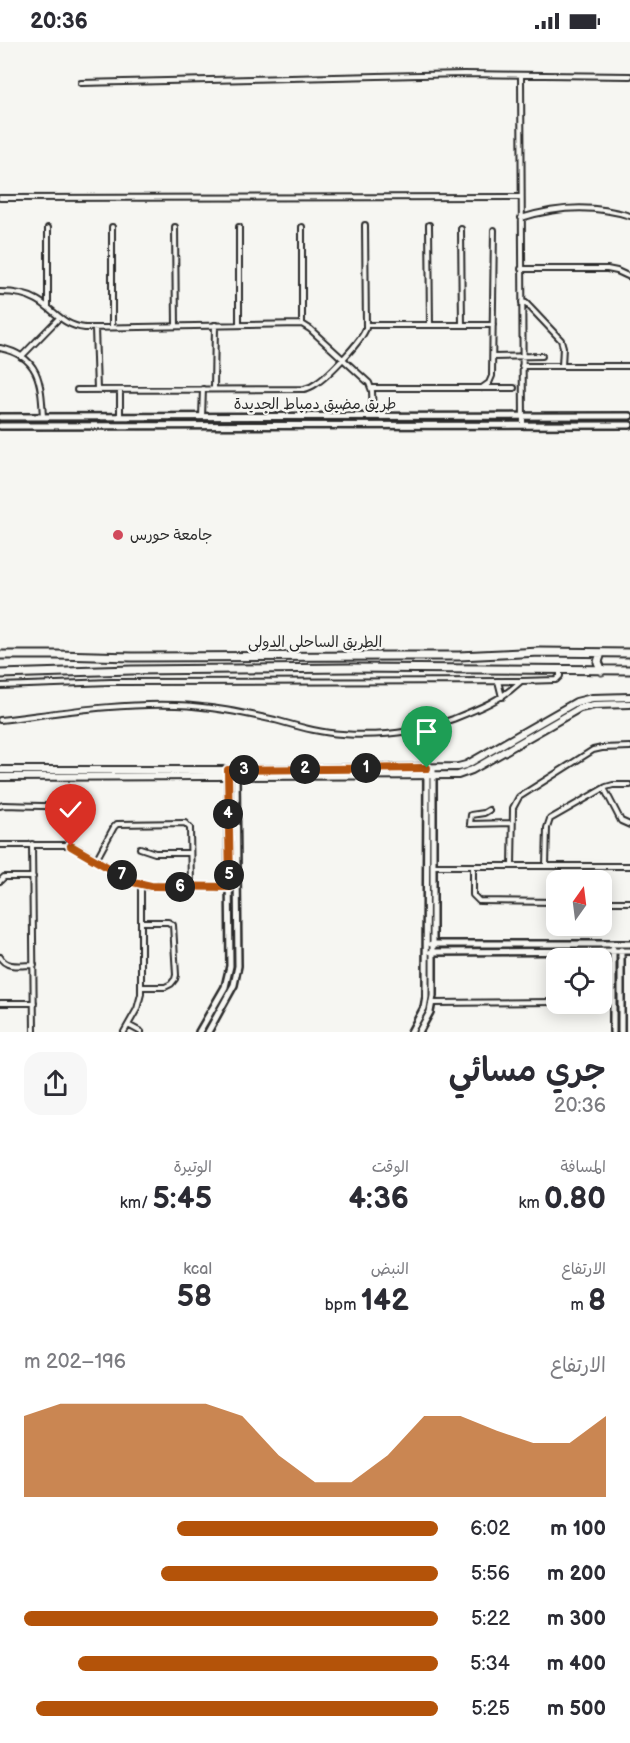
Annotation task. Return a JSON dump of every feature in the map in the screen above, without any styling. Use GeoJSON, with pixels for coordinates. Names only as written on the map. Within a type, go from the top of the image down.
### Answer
{"type":"FeatureCollection","features":[{"type":"Feature","properties":{"kind":"highway"},"geometry":{"type":"LineString","coordinates":[[601,653],[598,662],[602,671]]}},
{"type":"Feature","properties":{"kind":"highway","name":"الطريق الساحلى الدولى"},"geometry":{"type":"LineString","coordinates":[[0,655],[57,654],[132,657],[630,653]]}},
{"type":"Feature","properties":{"kind":"highway","name":"الطريق الساحلى الدولى"},"geometry":{"type":"LineString","coordinates":[[0,674],[340,668],[630,670]]}},
{"type":"Feature","properties":{"kind":"main road"},"geometry":{"type":"LineString","coordinates":[[0,777],[454,768],[466,765],[581,700],[630,697]]}},
{"type":"Feature","properties":{"kind":"main road"},"geometry":{"type":"LineString","coordinates":[[0,770],[458,775],[469,772],[584,706],[630,704]]}},
{"type":"Feature","properties":{"kind":"street"},"geometry":{"type":"LineString","coordinates":[[81,83],[452,74],[630,76]]}},
{"type":"Feature","properties":{"kind":"street"},"geometry":{"type":"LineString","coordinates":[[522,75],[523,425]]}},
{"type":"Feature","properties":{"kind":"street"},"geometry":{"type":"LineString","coordinates":[[0,198],[521,197]]}},
{"type":"Feature","properties":{"kind":"street"},"geometry":{"type":"LineString","coordinates":[[521,218],[538,212],[573,207],[608,210],[630,216]]}},
{"type":"Feature","properties":{"kind":"street"},"geometry":{"type":"LineString","coordinates":[[77,390],[304,389],[318,383],[362,338],[367,325],[365,225]]}},
{"type":"Feature","properties":{"kind":"street"},"geometry":{"type":"LineString","coordinates":[[429,225],[430,325]]}},
{"type":"Feature","properties":{"kind":"street"},"geometry":{"type":"LineString","coordinates":[[112,227],[112,327]]}},
{"type":"Feature","properties":{"kind":"street"},"geometry":{"type":"LineString","coordinates":[[175,227],[176,326]]}},
{"type":"Feature","properties":{"kind":"street"},"geometry":{"type":"LineString","coordinates":[[238,227],[239,325]]}},
{"type":"Feature","properties":{"kind":"street"},"geometry":{"type":"LineString","coordinates":[[302,227],[302,324]]}},
{"type":"Feature","properties":{"kind":"street"},"geometry":{"type":"LineString","coordinates":[[48,228],[48,308]]}},
{"type":"Feature","properties":{"kind":"street"},"geometry":{"type":"LineString","coordinates":[[461,229],[462,325]]}},
{"type":"Feature","properties":{"kind":"street"},"geometry":{"type":"LineString","coordinates":[[482,388],[492,378],[494,230]]}},
{"type":"Feature","properties":{"kind":"street"},"geometry":{"type":"LineString","coordinates":[[521,269],[607,269],[630,277]]}},
{"type":"Feature","properties":{"kind":"street"},"geometry":{"type":"LineString","coordinates":[[0,292],[13,292],[34,298],[59,318],[74,326],[95,328],[302,324],[367,381],[372,388],[373,416]]}},
{"type":"Feature","properties":{"kind":"street"},"geometry":{"type":"LineString","coordinates":[[522,302],[526,303],[559,337],[563,347],[562,366]]}},
{"type":"Feature","properties":{"kind":"street"},"geometry":{"type":"LineString","coordinates":[[21,357],[59,318]]}},
{"type":"Feature","properties":{"kind":"street"},"geometry":{"type":"LineString","coordinates":[[214,325],[214,389]]}},
{"type":"Feature","properties":{"kind":"street"},"geometry":{"type":"LineString","coordinates":[[367,325],[493,326]]}},
{"type":"Feature","properties":{"kind":"street"},"geometry":{"type":"LineString","coordinates":[[95,328],[97,390]]}},
{"type":"Feature","properties":{"kind":"street"},"geometry":{"type":"LineString","coordinates":[[0,348],[14,352],[33,367],[40,381],[43,418]]}},
{"type":"Feature","properties":{"kind":"street"},"geometry":{"type":"LineString","coordinates":[[493,357],[542,356]]}},
{"type":"Feature","properties":{"kind":"street"},"geometry":{"type":"LineString","coordinates":[[522,366],[630,366]]}},
{"type":"Feature","properties":{"kind":"street"},"geometry":{"type":"LineString","coordinates":[[372,388],[514,388]]}},
{"type":"Feature","properties":{"kind":"street"},"geometry":{"type":"LineString","coordinates":[[202,417],[203,389]]}},
{"type":"Feature","properties":{"kind":"street"},"geometry":{"type":"LineString","coordinates":[[120,390],[120,417]]}},
{"type":"Feature","properties":{"kind":"street"},"geometry":{"type":"LineString","coordinates":[[336,416],[336,424]]}},
{"type":"Feature","properties":{"kind":"street","name":"طريق مضيق دمياط الجديدة"},"geometry":{"type":"LineString","coordinates":[[3,417],[630,416]]}},
{"type":"Feature","properties":{"kind":"street"},"geometry":{"type":"LineString","coordinates":[[3,417],[3,426]]}},
{"type":"Feature","properties":{"kind":"street","name":"طريق مضيق دمياط الجديدة"},"geometry":{"type":"LineString","coordinates":[[3,426],[630,425]]}},
{"type":"Feature","properties":{"kind":"street"},"geometry":{"type":"LineString","coordinates":[[0,686],[111,682],[521,681],[556,680],[561,670]]}},
{"type":"Feature","properties":{"kind":"street"},"geometry":{"type":"LineString","coordinates":[[498,681],[501,697]]}},
{"type":"Feature","properties":{"kind":"street"},"geometry":{"type":"LineString","coordinates":[[0,720],[113,706],[176,705],[236,712],[341,734],[392,734],[441,723],[479,709],[501,697],[521,681]]}},
{"type":"Feature","properties":{"kind":"street"},"geometry":{"type":"LineString","coordinates":[[512,866],[513,806],[521,795],[593,750],[630,747]]}},
{"type":"Feature","properties":{"kind":"street"},"geometry":{"type":"LineString","coordinates":[[419,1032],[432,1003],[429,866],[430,768]]}},
{"type":"Feature","properties":{"kind":"street"},"geometry":{"type":"LineString","coordinates":[[199,1032],[225,987],[230,971],[232,773]]}},
{"type":"Feature","properties":{"kind":"street"},"geometry":{"type":"LineString","coordinates":[[208,1032],[232,990],[237,972],[237,887],[232,773]]}},
{"type":"Feature","properties":{"kind":"street"},"geometry":{"type":"LineString","coordinates":[[546,866],[547,828],[550,819],[604,788],[613,785],[630,785]]}},
{"type":"Feature","properties":{"kind":"street"},"geometry":{"type":"LineString","coordinates":[[604,788],[621,821],[630,825]]}},
{"type":"Feature","properties":{"kind":"street"},"geometry":{"type":"LineString","coordinates":[[0,806],[80,807],[83,817],[68,844]]}},
{"type":"Feature","properties":{"kind":"street"},"geometry":{"type":"LineString","coordinates":[[489,810],[471,815],[470,825],[512,824]]}},
{"type":"Feature","properties":{"kind":"street"},"geometry":{"type":"LineString","coordinates":[[96,860],[114,827],[122,823],[187,823],[190,828],[191,887]]}},
{"type":"Feature","properties":{"kind":"street"},"geometry":{"type":"LineString","coordinates":[[32,844],[34,1032]]}},
{"type":"Feature","properties":{"kind":"street"},"geometry":{"type":"LineString","coordinates":[[0,845],[68,844],[141,885],[237,887]]}},
{"type":"Feature","properties":{"kind":"street"},"geometry":{"type":"LineString","coordinates":[[140,848],[156,853],[190,853]]}},
{"type":"Feature","properties":{"kind":"street"},"geometry":{"type":"LineString","coordinates":[[429,866],[630,866]]}},
{"type":"Feature","properties":{"kind":"street"},"geometry":{"type":"LineString","coordinates":[[473,866],[473,895],[478,901],[546,902]]}},
{"type":"Feature","properties":{"kind":"street"},"geometry":{"type":"LineString","coordinates":[[0,880],[4,877],[33,877]]}},
{"type":"Feature","properties":{"kind":"street"},"geometry":{"type":"LineString","coordinates":[[124,1032],[138,1005],[141,987],[141,885]]}},
{"type":"Feature","properties":{"kind":"street"},"geometry":{"type":"LineString","coordinates":[[612,902],[630,902]]}},
{"type":"Feature","properties":{"kind":"street"},"geometry":{"type":"LineString","coordinates":[[141,922],[168,922],[173,925],[176,975],[174,981],[167,987],[141,987]]}},
{"type":"Feature","properties":{"kind":"street"},"geometry":{"type":"LineString","coordinates":[[430,944],[621,948],[630,951]]}},
{"type":"Feature","properties":{"kind":"street"},"geometry":{"type":"LineString","coordinates":[[621,948],[630,944]]}},
{"type":"Feature","properties":{"kind":"street"},"geometry":{"type":"LineString","coordinates":[[474,945],[474,952]]}},
{"type":"Feature","properties":{"kind":"street"},"geometry":{"type":"LineString","coordinates":[[430,952],[613,948]]}},
{"type":"Feature","properties":{"kind":"street"},"geometry":{"type":"LineString","coordinates":[[613,948],[613,1032]]}},
{"type":"Feature","properties":{"kind":"street"},"geometry":{"type":"LineString","coordinates":[[621,948],[621,1032]]}},
{"type":"Feature","properties":{"kind":"street"},"geometry":{"type":"LineString","coordinates":[[411,1032],[426,1000],[430,952]]}},
{"type":"Feature","properties":{"kind":"street"},"geometry":{"type":"LineString","coordinates":[[0,957],[8,965],[34,964]]}},
{"type":"Feature","properties":{"kind":"street"},"geometry":{"type":"LineString","coordinates":[[432,1003],[546,1002]]}},
{"type":"Feature","properties":{"kind":"street"},"geometry":{"type":"LineString","coordinates":[[0,1003],[34,1003]]}},
{"type":"Feature","properties":{"kind":"street"},"geometry":{"type":"LineString","coordinates":[[211,1012],[217,1015]]}},
{"type":"Feature","properties":{"kind":"street"},"geometry":{"type":"LineString","coordinates":[[128,1025],[141,1032]]}},
{"type":"Feature","properties":{"kind":"place","name":"جامعة حورس"},"geometry":{"type":"Point","coordinates":[118,535]}},
{"type":"Feature","properties":{"kind":"route"},"geometry":{"type":"LineString","coordinates":[[71,846],[141,885],[230,887],[228,770],[427,768]]}}]}
